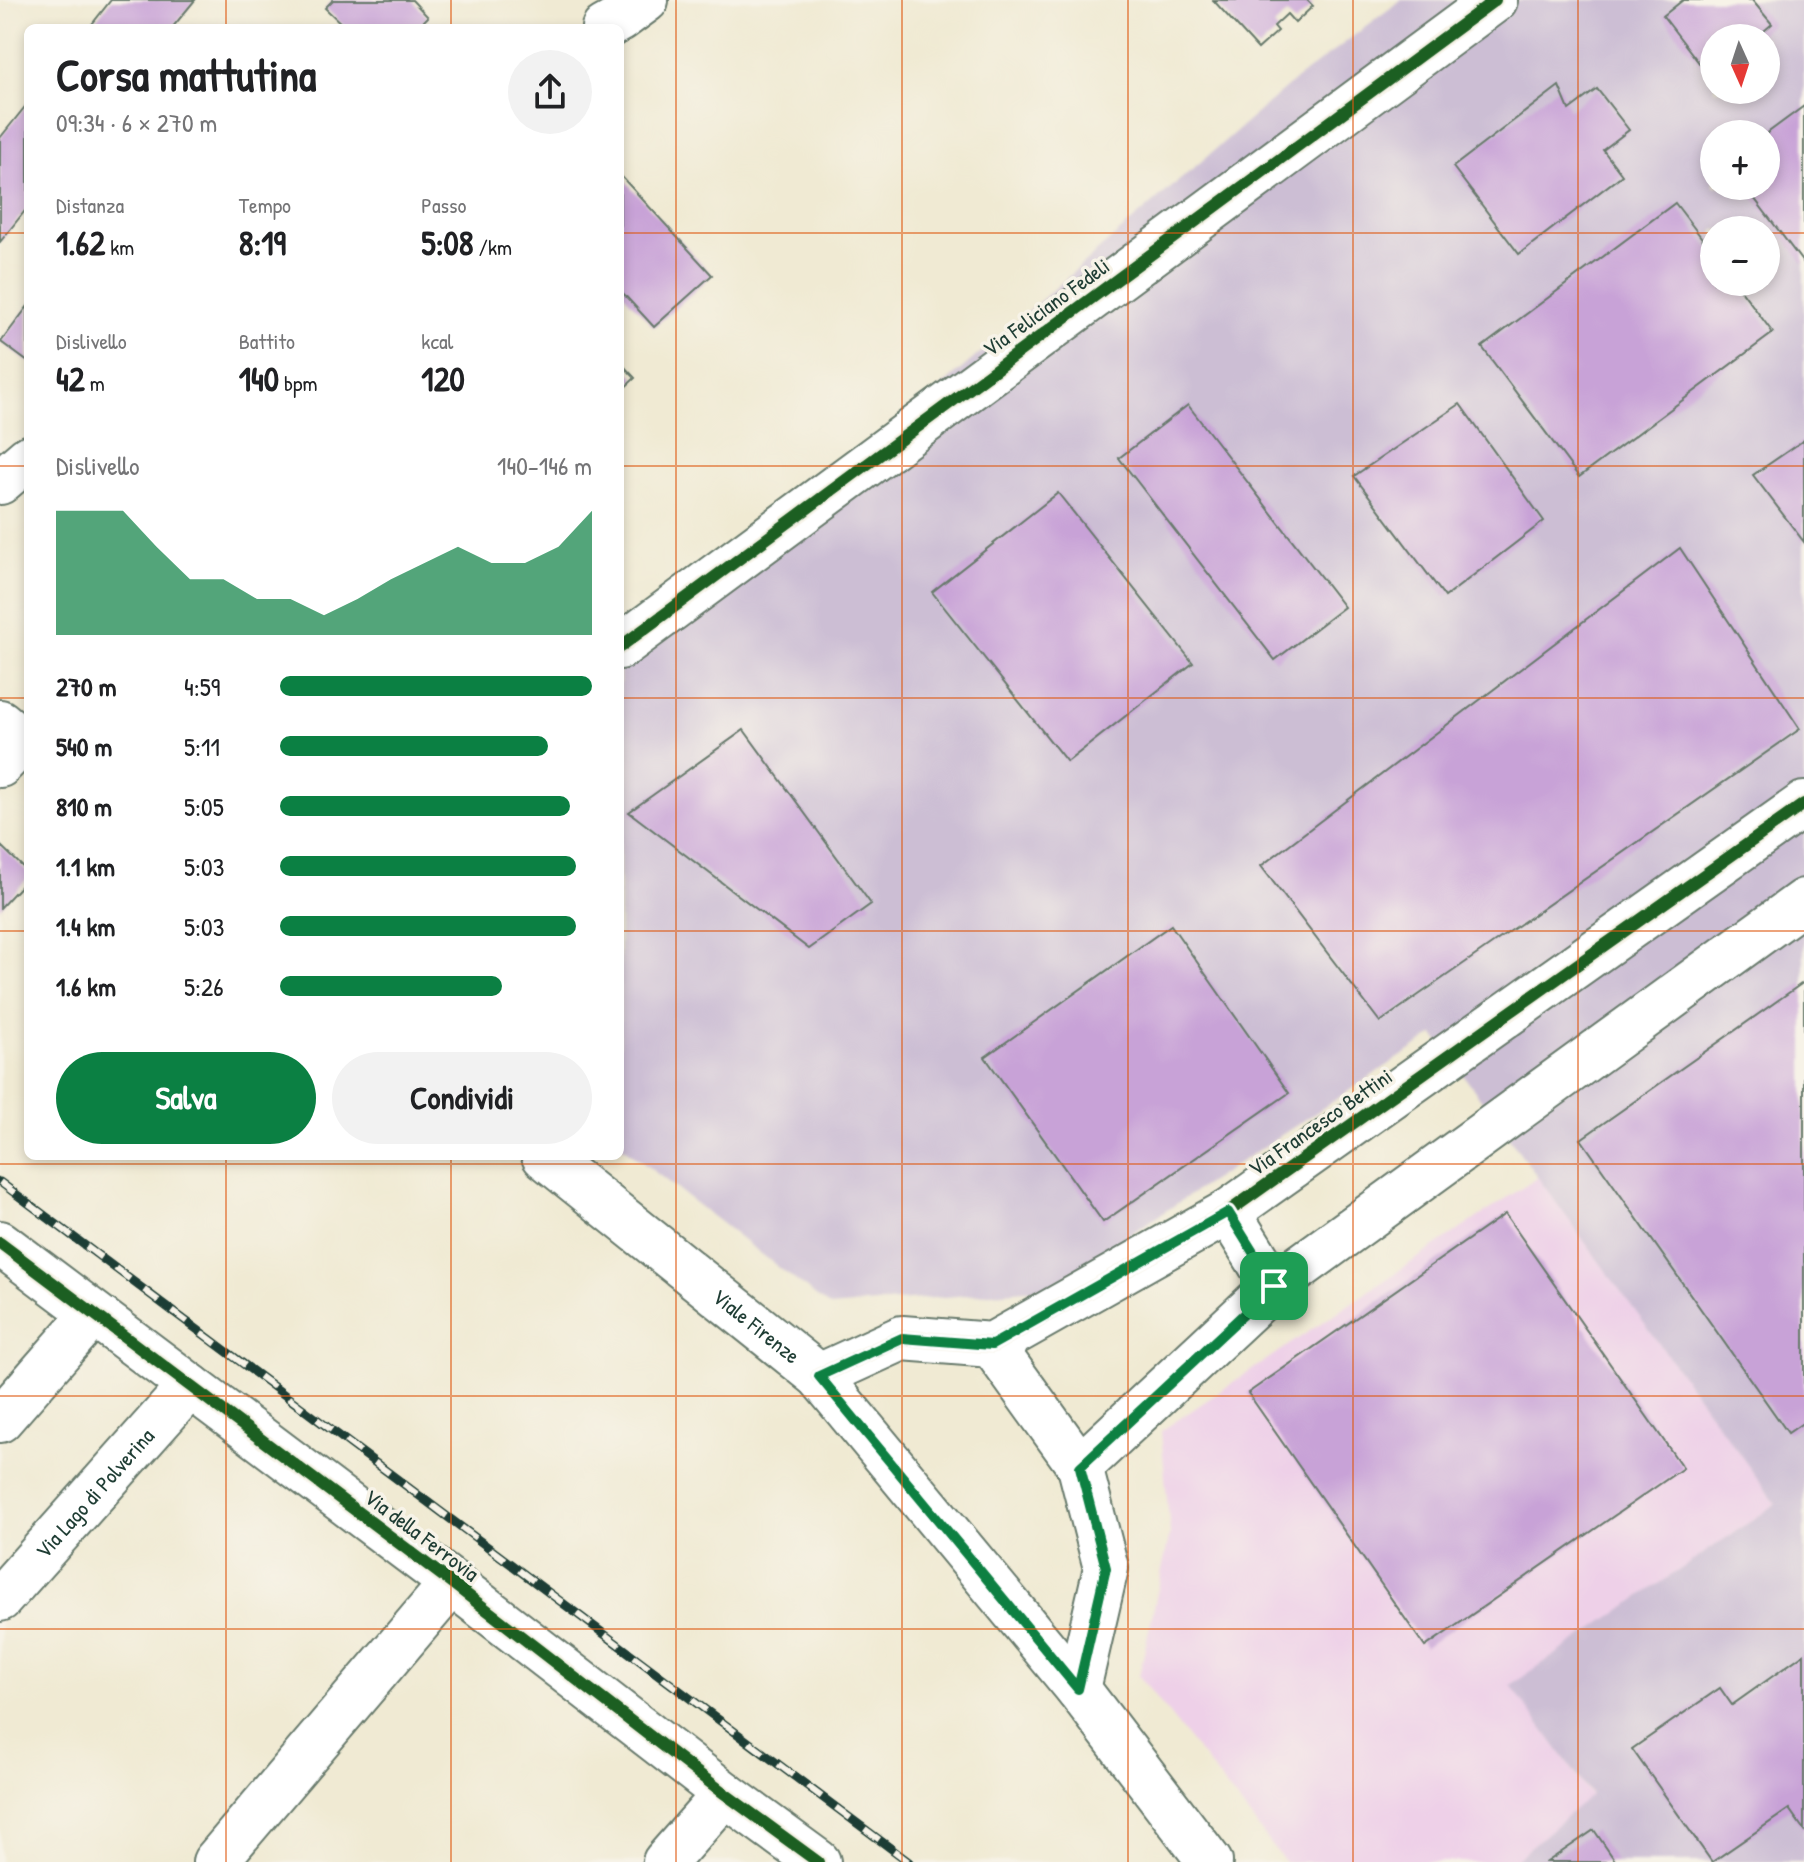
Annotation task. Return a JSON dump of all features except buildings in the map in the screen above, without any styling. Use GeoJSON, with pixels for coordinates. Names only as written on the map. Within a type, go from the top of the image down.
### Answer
{"type":"FeatureCollection","features":[{"type":"Feature","properties":{"kind":"street"},"geometry":{"type":"LineString","coordinates":[[611,24],[646,0]]}},
{"type":"Feature","properties":{"kind":"street","name":"Via Feliciano Fedeli"},"geometry":{"type":"LineString","coordinates":[[624,644],[1495,0]]}},
{"type":"Feature","properties":{"kind":"street"},"geometry":{"type":"LineString","coordinates":[[0,482],[24,461]]}},
{"type":"Feature","properties":{"kind":"street","name":"Via Francesco Bettini"},"geometry":{"type":"LineString","coordinates":[[992,1345],[1228,1212],[1804,804]]}},
{"type":"Feature","properties":{"kind":"street"},"geometry":{"type":"LineString","coordinates":[[1080,1467],[1274,1286],[1804,901]]}},
{"type":"Feature","properties":{"kind":"street","name":"Viale Firenze"},"geometry":{"type":"LineString","coordinates":[[549,1160],[819,1376],[1078,1689],[1210,1862]]}},
{"type":"Feature","properties":{"kind":"street"},"geometry":{"type":"LineString","coordinates":[[1228,1212],[1274,1286]]}},
{"type":"Feature","properties":{"kind":"street","name":"Via della Ferrovia"},"geometry":{"type":"LineString","coordinates":[[0,1243],[818,1862]]}},
{"type":"Feature","properties":{"kind":"street"},"geometry":{"type":"LineString","coordinates":[[0,1420],[93,1314]]}},
{"type":"Feature","properties":{"kind":"street"},"geometry":{"type":"LineString","coordinates":[[819,1376],[902,1338],[992,1345],[1080,1467],[1106,1568],[1078,1689]]}},
{"type":"Feature","properties":{"kind":"street","name":"Via Lago di Polverina"},"geometry":{"type":"LineString","coordinates":[[0,1599],[190,1386]]}},
{"type":"Feature","properties":{"kind":"street","name":"Via della Ferrovia"},"geometry":{"type":"LineString","coordinates":[[215,1862],[452,1583]]}},
{"type":"Feature","properties":{"kind":"street"},"geometry":{"type":"LineString","coordinates":[[665,1862],[725,1794]]}},
{"type":"Feature","properties":{"kind":"shaded area"},"geometry":{"type":"Polygon","coordinates":[[[1401,0],[1804,0],[1804,1862],[1513,1862],[1591,1795],[1511,1685],[1776,1504],[1434,1035],[1048,1288],[830,1307],[624,1148],[624,662],[1293,82],[1401,0]]]}},
{"type":"Feature","properties":{"kind":"shaded area"},"geometry":{"type":"Polygon","coordinates":[[[1538,1177],[1776,1504],[1512,1685],[1591,1796],[1513,1862],[1285,1862],[1139,1676],[1170,1533],[1161,1431],[1538,1177]]]}},
{"type":"Feature","properties":{"kind":"railway"},"geometry":{"type":"LineString","coordinates":[[0,1182],[909,1862]]}},
{"type":"Feature","properties":{"kind":"cycle path"},"geometry":{"type":"LineString","coordinates":[[624,644],[1495,0]]}},
{"type":"Feature","properties":{"kind":"cycle path"},"geometry":{"type":"LineString","coordinates":[[819,1376],[902,1338],[992,1345],[1228,1212],[1804,804]]}},
{"type":"Feature","properties":{"kind":"cycle path"},"geometry":{"type":"LineString","coordinates":[[0,1243],[818,1862]]}},
{"type":"Feature","properties":{"kind":"route"},"geometry":{"type":"LineString","coordinates":[[1228,1212],[1274,1286],[1080,1467],[1106,1568],[1078,1689],[819,1376],[902,1338],[992,1345],[1228,1212]]}}]}
